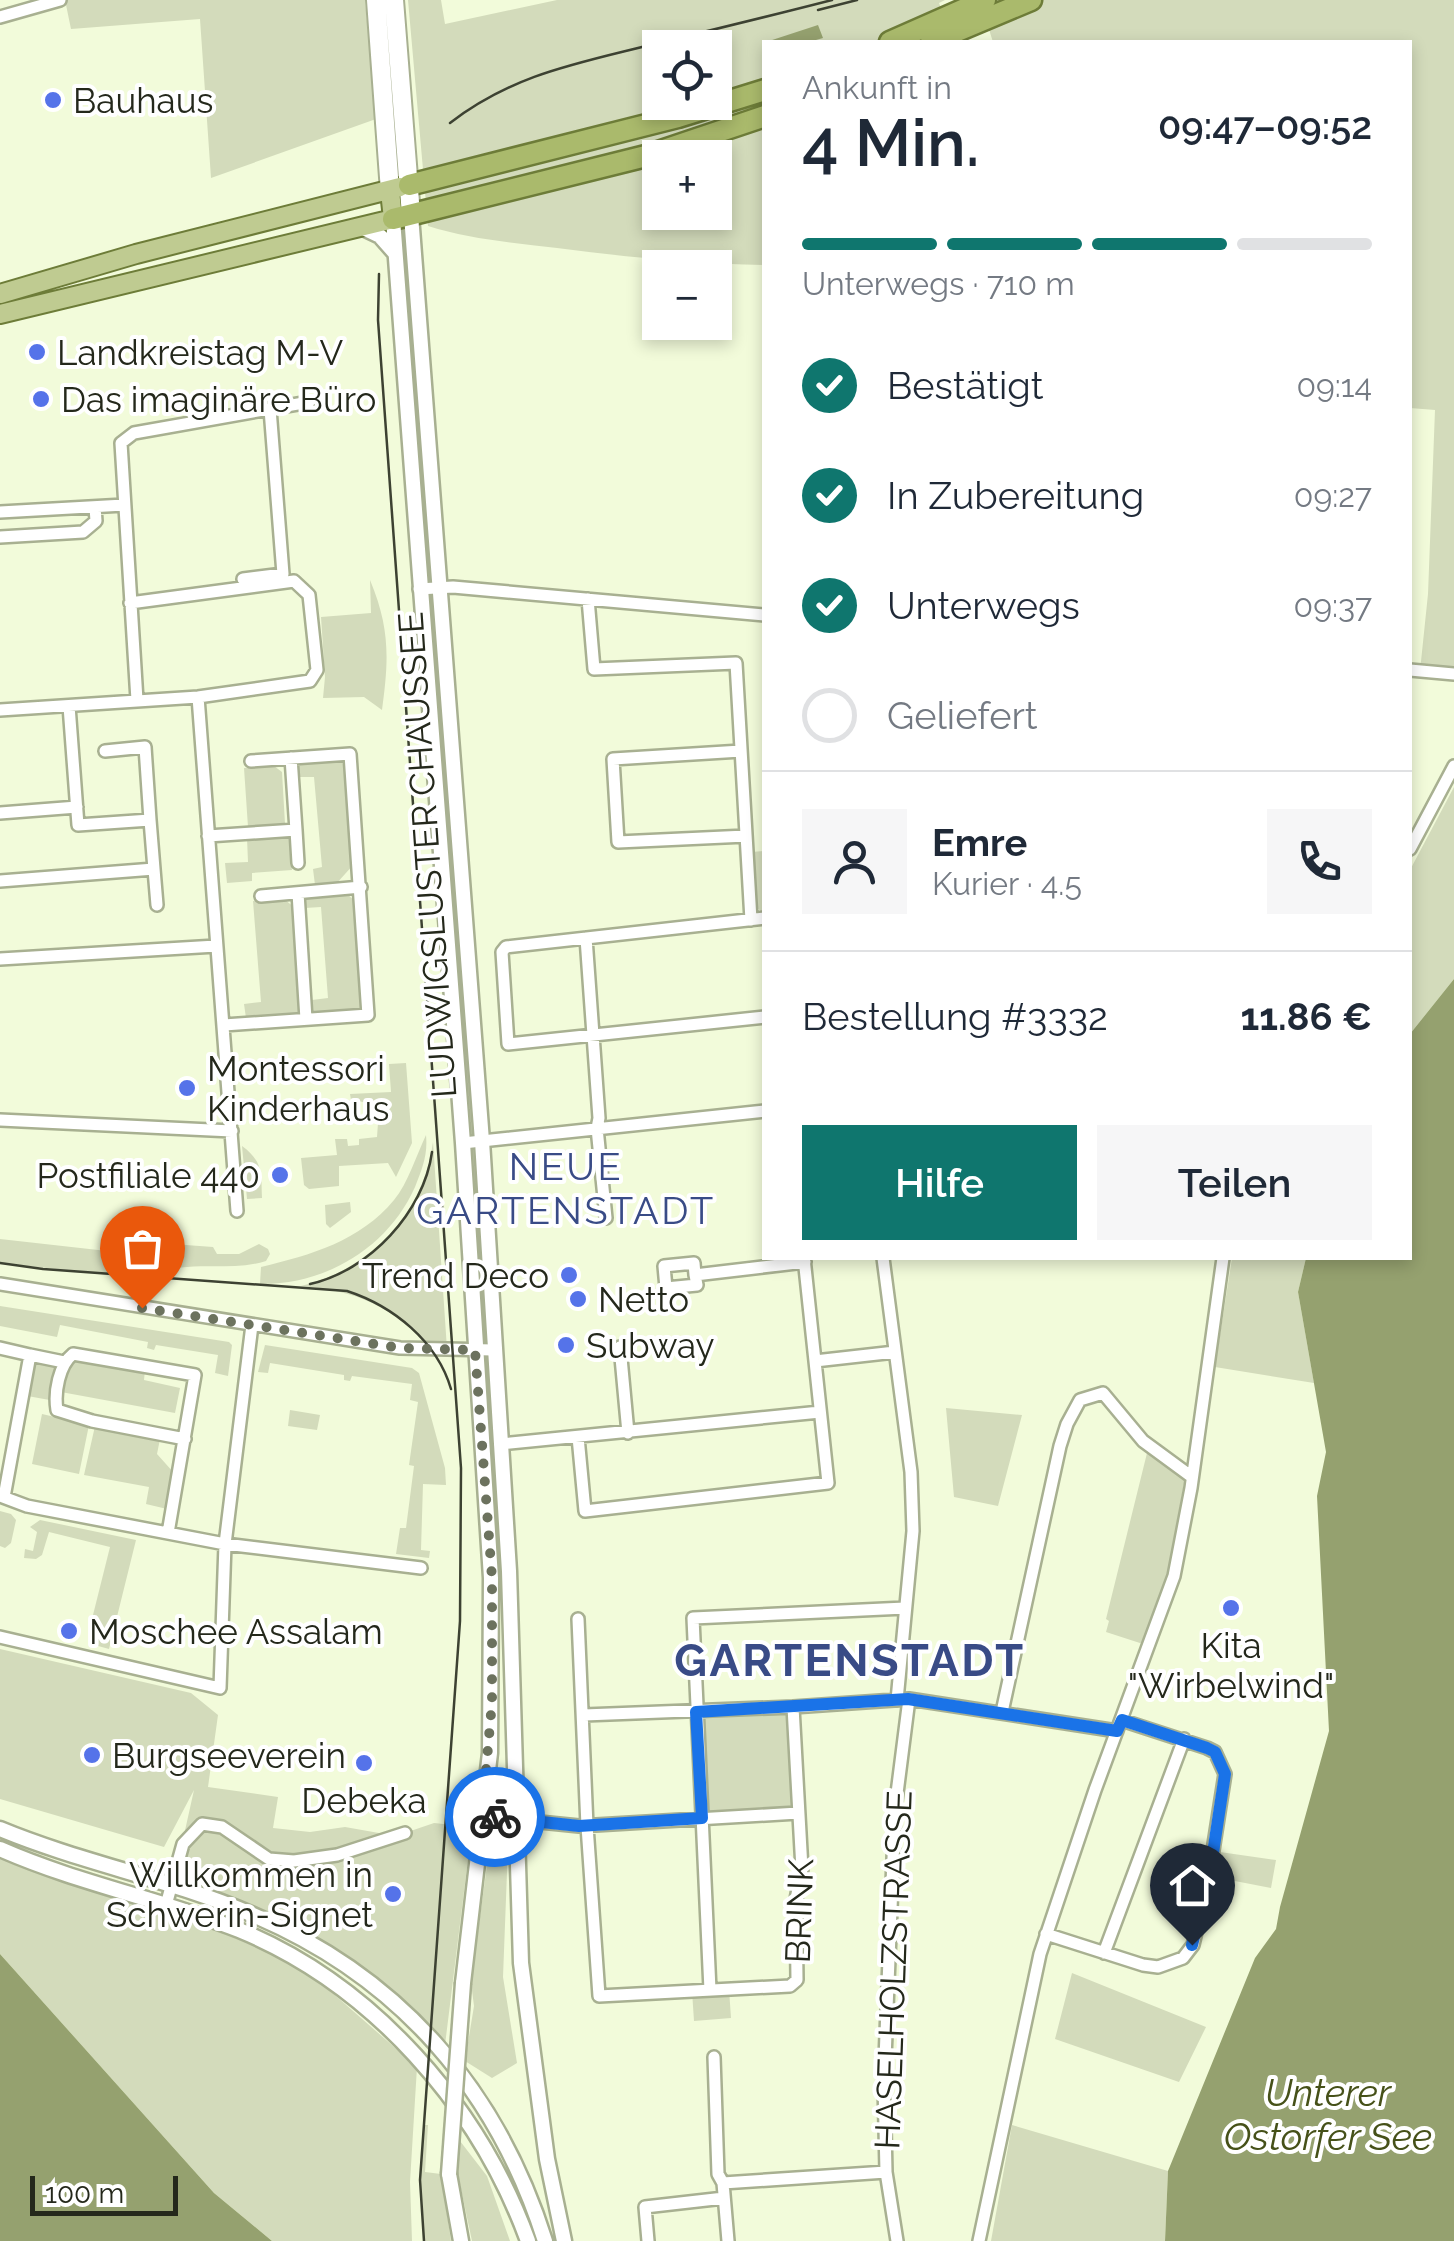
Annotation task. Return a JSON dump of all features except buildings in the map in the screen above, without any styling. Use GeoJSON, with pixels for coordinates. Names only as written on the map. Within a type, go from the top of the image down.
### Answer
{"type":"FeatureCollection","features":[{"type":"Feature","properties":{"kind":"highway"},"geometry":{"type":"LineString","coordinates":[[899,40],[944,30],[983,7],[1030,0]]}},
{"type":"Feature","properties":{"kind":"highway"},"geometry":{"type":"LineString","coordinates":[[400,188],[678,117],[762,91]]}},
{"type":"Feature","properties":{"kind":"highway"},"geometry":{"type":"LineString","coordinates":[[402,217],[646,156],[762,117]]}},
{"type":"Feature","properties":{"kind":"main road","name":"LUDWIGSLUSTER CHAUSSEE"},"geometry":{"type":"LineString","coordinates":[[376,0],[388,157],[400,188]]}},
{"type":"Feature","properties":{"kind":"main road","name":"LUDWIGSLUSTER CHAUSSEE"},"geometry":{"type":"LineString","coordinates":[[394,0],[406,146],[400,188],[402,217]]}},
{"type":"Feature","properties":{"kind":"main road"},"geometry":{"type":"LineString","coordinates":[[406,146],[435,178]]}},
{"type":"Feature","properties":{"kind":"main road"},"geometry":{"type":"LineString","coordinates":[[366,198],[380,181],[388,157]]}},
{"type":"Feature","properties":{"kind":"main road"},"geometry":{"type":"LineString","coordinates":[[0,294],[136,254],[400,188]]}},
{"type":"Feature","properties":{"kind":"main road"},"geometry":{"type":"LineString","coordinates":[[0,314],[402,217]]}},
{"type":"Feature","properties":{"kind":"street"},"geometry":{"type":"LineString","coordinates":[[0,17],[60,0]]}},
{"type":"Feature","properties":{"kind":"street"},"geometry":{"type":"LineString","coordinates":[[414,251],[425,224],[440,208]]}},
{"type":"Feature","properties":{"kind":"street","name":"LUDWIGSLUSTER CHAUSSEE"},"geometry":{"type":"LineString","coordinates":[[402,217],[414,251],[482,1141],[509,1571],[521,1963],[548,2159],[564,2241]]}},
{"type":"Feature","properties":{"kind":"street","name":"LUDWIGSLUSTER CHAUSSEE"},"geometry":{"type":"LineString","coordinates":[[402,217],[395,253],[492,1578],[492,1719],[463,1983],[449,2174],[460,2241]]}},
{"type":"Feature","properties":{"kind":"street"},"geometry":{"type":"LineString","coordinates":[[361,227],[380,236],[395,253]]}},
{"type":"Feature","properties":{"kind":"street"},"geometry":{"type":"LineString","coordinates":[[136,700],[121,442],[134,433],[309,402]]}},
{"type":"Feature","properties":{"kind":"street"},"geometry":{"type":"LineString","coordinates":[[242,579],[284,574],[270,409]]}},
{"type":"Feature","properties":{"kind":"street"},"geometry":{"type":"LineString","coordinates":[[0,512],[124,505]]}},
{"type":"Feature","properties":{"kind":"street"},"geometry":{"type":"LineString","coordinates":[[0,536],[83,532],[96,521],[95,506]]}},
{"type":"Feature","properties":{"kind":"street"},"geometry":{"type":"LineString","coordinates":[[0,710],[198,696],[310,680],[317,670],[308,595],[294,581],[130,603]]}},
{"type":"Feature","properties":{"kind":"street"},"geometry":{"type":"LineString","coordinates":[[419,589],[762,614]]}},
{"type":"Feature","properties":{"kind":"street"},"geometry":{"type":"LineString","coordinates":[[588,599],[594,669],[736,663],[751,920]]}},
{"type":"Feature","properties":{"kind":"street"},"geometry":{"type":"LineString","coordinates":[[1412,670],[1454,674]]}},
{"type":"Feature","properties":{"kind":"street"},"geometry":{"type":"LineString","coordinates":[[198,696],[237,1211]]}},
{"type":"Feature","properties":{"kind":"street"},"geometry":{"type":"LineString","coordinates":[[69,706],[78,825],[150,820]]}},
{"type":"Feature","properties":{"kind":"street"},"geometry":{"type":"LineString","coordinates":[[105,750],[144,748],[157,905]]}},
{"type":"Feature","properties":{"kind":"street"},"geometry":{"type":"LineString","coordinates":[[741,751],[613,759],[618,842],[746,836]]}},
{"type":"Feature","properties":{"kind":"street"},"geometry":{"type":"LineString","coordinates":[[224,1024],[368,1015],[350,754],[251,761]]}},
{"type":"Feature","properties":{"kind":"street"},"geometry":{"type":"LineString","coordinates":[[290,758],[298,863]]}},
{"type":"Feature","properties":{"kind":"street"},"geometry":{"type":"LineString","coordinates":[[1412,845],[1454,766]]}},
{"type":"Feature","properties":{"kind":"street"},"geometry":{"type":"LineString","coordinates":[[0,813],[77,807]]}},
{"type":"Feature","properties":{"kind":"street"},"geometry":{"type":"LineString","coordinates":[[208,836],[296,830]]}},
{"type":"Feature","properties":{"kind":"street"},"geometry":{"type":"LineString","coordinates":[[0,882],[154,870]]}},
{"type":"Feature","properties":{"kind":"street"},"geometry":{"type":"LineString","coordinates":[[261,896],[361,888]]}},
{"type":"Feature","properties":{"kind":"street"},"geometry":{"type":"LineString","coordinates":[[298,893],[306,1019]]}},
{"type":"Feature","properties":{"kind":"street"},"geometry":{"type":"LineString","coordinates":[[762,918],[506,947],[502,952],[508,1044],[762,1017]]}},
{"type":"Feature","properties":{"kind":"street"},"geometry":{"type":"LineString","coordinates":[[586,938],[606,1218]]}},
{"type":"Feature","properties":{"kind":"street"},"geometry":{"type":"LineString","coordinates":[[0,959],[216,946]]}},
{"type":"Feature","properties":{"kind":"street"},"geometry":{"type":"LineString","coordinates":[[462,1143],[762,1111]]}},
{"type":"Feature","properties":{"kind":"street"},"geometry":{"type":"LineString","coordinates":[[0,1120],[232,1132]]}},
{"type":"Feature","properties":{"kind":"street"},"geometry":{"type":"LineString","coordinates":[[578,1437],[585,1511],[828,1484],[804,1260],[695,1274]]}},
{"type":"Feature","properties":{"kind":"street","name":"HASELHOLZSTRASSE"},"geometry":{"type":"LineString","coordinates":[[883,1260],[911,1472],[913,1531],[905,1608],[884,2084],[886,2172],[897,2241]]}},
{"type":"Feature","properties":{"kind":"street"},"geometry":{"type":"LineString","coordinates":[[979,2241],[1046,1934],[1174,1576],[1223,1260]]}},
{"type":"Feature","properties":{"kind":"street"},"geometry":{"type":"LineString","coordinates":[[0,1284],[400,1348],[494,1350]]}},
{"type":"Feature","properties":{"kind":"street"},"geometry":{"type":"LineString","coordinates":[[0,1638],[220,1688],[225,1544],[252,1325]]}},
{"type":"Feature","properties":{"kind":"street"},"geometry":{"type":"LineString","coordinates":[[0,1348],[64,1362]]}},
{"type":"Feature","properties":{"kind":"street"},"geometry":{"type":"LineString","coordinates":[[620,1348],[628,1433]]}},
{"type":"Feature","properties":{"kind":"street"},"geometry":{"type":"LineString","coordinates":[[815,1361],[895,1352]]}},
{"type":"Feature","properties":{"kind":"street"},"geometry":{"type":"LineString","coordinates":[[168,1532],[185,1439],[195,1376],[73,1354],[64,1362],[55,1401],[57,1410],[64,1415],[185,1439]]}},
{"type":"Feature","properties":{"kind":"street"},"geometry":{"type":"LineString","coordinates":[[30,1355],[2,1496],[27,1506],[225,1544],[422,1568]]}},
{"type":"Feature","properties":{"kind":"street"},"geometry":{"type":"LineString","coordinates":[[1002,1712],[1060,1446],[1080,1400],[1103,1393],[1143,1441],[1192,1477]]}},
{"type":"Feature","properties":{"kind":"street"},"geometry":{"type":"LineString","coordinates":[[500,1444],[820,1412]]}},
{"type":"Feature","properties":{"kind":"street"},"geometry":{"type":"LineString","coordinates":[[0,1420],[17,1423]]}},
{"type":"Feature","properties":{"kind":"street"},"geometry":{"type":"LineString","coordinates":[[578,1619],[599,1996],[710,1990],[693,1618],[905,1608]]}},
{"type":"Feature","properties":{"kind":"street"},"geometry":{"type":"LineString","coordinates":[[584,1715],[903,1699],[1119,1725],[1184,1738],[1215,1752],[1225,1774],[1211,1866],[1192,1945],[1183,1958],[1158,1967],[1046,1934]]}},
{"type":"Feature","properties":{"kind":"street","name":"BRINK"},"geometry":{"type":"LineString","coordinates":[[710,1990],[790,1986],[797,1980],[796,1899],[802,1869],[792,1707]]}},
{"type":"Feature","properties":{"kind":"street"},"geometry":{"type":"LineString","coordinates":[[1104,1953],[1184,1738]]}},
{"type":"Feature","properties":{"kind":"street","name":"BRINK"},"geometry":{"type":"LineString","coordinates":[[702,1818],[798,1813]]}},
{"type":"Feature","properties":{"kind":"street"},"geometry":{"type":"LineString","coordinates":[[482,1816],[587,1826],[702,1818]]}},
{"type":"Feature","properties":{"kind":"street"},"geometry":{"type":"LineString","coordinates":[[166,1905],[183,1844],[202,1824],[222,1827],[269,1859],[294,1861],[338,1855],[405,1833]]}},
{"type":"Feature","properties":{"kind":"street"},"geometry":{"type":"LineString","coordinates":[[0,1829],[53,1851],[249,1912],[358,1972],[386,1994],[444,2053],[496,2123],[545,2241]]}},
{"type":"Feature","properties":{"kind":"street"},"geometry":{"type":"LineString","coordinates":[[0,1849],[51,1871],[241,1931],[288,1954],[331,1983],[397,2036],[459,2108],[496,2170],[528,2241]]}},
{"type":"Feature","properties":{"kind":"street"},"geometry":{"type":"LineString","coordinates":[[714,2057],[718,2174],[724,2183],[728,2241]]}},
{"type":"Feature","properties":{"kind":"street"},"geometry":{"type":"LineString","coordinates":[[724,2183],[886,2172]]}},
{"type":"Feature","properties":{"kind":"street"},"geometry":{"type":"LineString","coordinates":[[648,2241],[644,2207],[724,2198]]}},
{"type":"Feature","properties":{"kind":"shaded area"},"geometry":{"type":"Polygon","coordinates":[[[65,0],[365,0],[376,119],[211,178],[200,19],[71,29],[65,0]]]}},
{"type":"Feature","properties":{"kind":"shaded area"},"geometry":{"type":"Polygon","coordinates":[[[408,0],[441,0],[445,24],[557,0],[945,0],[939,3],[953,40],[762,40],[762,265],[732,264],[732,250],[642,250],[642,257],[492,240],[428,226],[408,0]]]}},
{"type":"Feature","properties":{"kind":"shaded area"},"geometry":{"type":"Polygon","coordinates":[[[1031,0],[1454,0],[1454,674],[1420,671],[1428,594],[1435,410],[1412,408],[1412,40],[992,40],[985,17],[1031,0]]]}},
{"type":"Feature","properties":{"kind":"shaded area"},"geometry":{"type":"Polygon","coordinates":[[[370,580],[386,644],[382,710],[364,697],[323,698],[321,617],[371,613],[370,580]]]}},
{"type":"Feature","properties":{"kind":"shaded area"},"geometry":{"type":"Polygon","coordinates":[[[337,759],[346,766],[354,864],[336,884],[315,885],[313,869],[322,867],[314,777],[297,777],[296,763],[337,759]]]}},
{"type":"Feature","properties":{"kind":"shaded area"},"geometry":{"type":"Polygon","coordinates":[[[274,766],[282,772],[285,824],[248,827],[244,768],[274,766]]]}},
{"type":"Feature","properties":{"kind":"shaded area"},"geometry":{"type":"Polygon","coordinates":[[[1454,787],[1454,979],[1412,1032],[1412,866],[1454,787]]]}},
{"type":"Feature","properties":{"kind":"shaded area"},"geometry":{"type":"Polygon","coordinates":[[[289,835],[292,870],[252,873],[252,881],[227,883],[225,863],[248,862],[247,838],[289,835]]]}},
{"type":"Feature","properties":{"kind":"shaded area"},"geometry":{"type":"Polygon","coordinates":[[[762,851],[762,912],[755,906],[751,852],[762,851]]]}},
{"type":"Feature","properties":{"kind":"shaded area"},"geometry":{"type":"Polygon","coordinates":[[[347,894],[356,902],[363,1006],[356,1011],[313,1013],[312,1000],[328,998],[321,907],[305,908],[304,897],[347,894]]]}},
{"type":"Feature","properties":{"kind":"shaded area"},"geometry":{"type":"Polygon","coordinates":[[[284,899],[295,908],[301,1014],[246,1018],[244,1004],[261,1002],[253,901],[284,899]]]}},
{"type":"Feature","properties":{"kind":"shaded area"},"geometry":{"type":"Polygon","coordinates":[[[406,1063],[412,1143],[396,1177],[388,1163],[339,1166],[339,1186],[309,1189],[304,1185],[301,1158],[337,1155],[335,1139],[347,1139],[348,1146],[359,1145],[359,1139],[377,1137],[378,1123],[369,1103],[351,1100],[350,1094],[391,1092],[389,1064],[406,1063]]]}},
{"type":"Feature","properties":{"kind":"shaded area"},"geometry":{"type":"Polygon","coordinates":[[[426,1135],[425,1155],[415,1187],[389,1228],[371,1245],[352,1259],[308,1278],[260,1284],[261,1267],[334,1244],[381,1214],[403,1186],[426,1135]]]}},
{"type":"Feature","properties":{"kind":"shaded area"},"geometry":{"type":"Polygon","coordinates":[[[433,1142],[447,1349],[430,1349],[403,1322],[373,1303],[301,1286],[349,1267],[389,1235],[418,1192],[433,1142]]]}},
{"type":"Feature","properties":{"kind":"shaded area"},"geometry":{"type":"Polygon","coordinates":[[[242,1146],[258,1163],[262,1198],[247,1199],[242,1146]]]}},
{"type":"Feature","properties":{"kind":"shaded area"},"geometry":{"type":"Polygon","coordinates":[[[350,1202],[351,1212],[330,1228],[326,1224],[325,1205],[350,1202]]]}},
{"type":"Feature","properties":{"kind":"shaded area"},"geometry":{"type":"Polygon","coordinates":[[[0,1239],[116,1252],[118,1240],[213,1247],[217,1254],[239,1254],[259,1244],[270,1254],[266,1261],[246,1265],[117,1267],[111,1275],[0,1263],[0,1239]]]}},
{"type":"Feature","properties":{"kind":"shaded area"},"geometry":{"type":"Polygon","coordinates":[[[1232,1260],[1306,1260],[1298,1292],[1314,1383],[1215,1367],[1232,1260]]]}},
{"type":"Feature","properties":{"kind":"shaded area"},"geometry":{"type":"Polygon","coordinates":[[[0,1306],[229,1342],[232,1345],[228,1376],[215,1373],[218,1355],[156,1345],[154,1350],[147,1348],[148,1342],[60,1325],[57,1337],[0,1326],[0,1306]]]}},
{"type":"Feature","properties":{"kind":"shaded area"},"geometry":{"type":"Polygon","coordinates":[[[265,1345],[412,1368],[419,1373],[445,1468],[446,1485],[423,1484],[421,1550],[430,1551],[429,1558],[396,1554],[400,1528],[406,1528],[414,1466],[409,1465],[418,1402],[410,1400],[412,1384],[352,1376],[350,1381],[344,1380],[344,1375],[270,1363],[268,1373],[258,1372],[265,1345]]]}},
{"type":"Feature","properties":{"kind":"shaded area"},"geometry":{"type":"Polygon","coordinates":[[[30,1355],[64,1362],[55,1401],[22,1395],[30,1355]]]}},
{"type":"Feature","properties":{"kind":"shaded area"},"geometry":{"type":"Polygon","coordinates":[[[75,1358],[145,1370],[144,1380],[180,1388],[175,1413],[61,1392],[67,1363],[75,1358]]]}},
{"type":"Feature","properties":{"kind":"shaded area"},"geometry":{"type":"Polygon","coordinates":[[[946,1408],[1022,1415],[998,1506],[954,1497],[946,1408]]]}},
{"type":"Feature","properties":{"kind":"shaded area"},"geometry":{"type":"Polygon","coordinates":[[[290,1410],[320,1415],[317,1430],[288,1426],[290,1410]]]}},
{"type":"Feature","properties":{"kind":"shaded area"},"geometry":{"type":"Polygon","coordinates":[[[42,1414],[89,1425],[79,1474],[32,1464],[42,1414]]]}},
{"type":"Feature","properties":{"kind":"shaded area"},"geometry":{"type":"Polygon","coordinates":[[[95,1426],[160,1439],[157,1454],[174,1473],[167,1509],[146,1504],[149,1487],[84,1475],[95,1426]]]}},
{"type":"Feature","properties":{"kind":"shaded area"},"geometry":{"type":"Polygon","coordinates":[[[1149,1445],[1186,1473],[1167,1576],[1143,1644],[1106,1632],[1106,1619],[1149,1445]]]}},
{"type":"Feature","properties":{"kind":"shaded area"},"geometry":{"type":"Polygon","coordinates":[[[0,1511],[16,1520],[11,1543],[5,1548],[0,1546],[0,1511]]]}},
{"type":"Feature","properties":{"kind":"shaded area"},"geometry":{"type":"Polygon","coordinates":[[[40,1520],[136,1540],[109,1649],[91,1644],[95,1629],[90,1627],[110,1547],[49,1532],[42,1555],[24,1558],[25,1549],[33,1551],[37,1532],[30,1527],[40,1520]]]}},
{"type":"Feature","properties":{"kind":"shaded area"},"geometry":{"type":"Polygon","coordinates":[[[0,1649],[191,1693],[218,1715],[208,1787],[278,1797],[273,1828],[310,1832],[345,1827],[396,1836],[434,1823],[472,1827],[444,2053],[358,1972],[196,1895],[193,1875],[176,1871],[194,1790],[164,1847],[0,1799],[0,1649]]]}},
{"type":"Feature","properties":{"kind":"shaded area"},"geometry":{"type":"Polygon","coordinates":[[[793,1707],[798,1813],[702,1818],[696,1712],[793,1707]]]}},
{"type":"Feature","properties":{"kind":"shaded area"},"geometry":{"type":"Polygon","coordinates":[[[490,1843],[508,1846],[503,1977],[517,2063],[492,2078],[465,2061],[490,1843]]]}},
{"type":"Feature","properties":{"kind":"shaded area"},"geometry":{"type":"Polygon","coordinates":[[[0,1849],[166,1905],[288,1954],[417,2067],[410,2182],[412,2241],[272,2241],[214,2193],[0,1954],[0,1849]]]}},
{"type":"Feature","properties":{"kind":"shaded area"},"geometry":{"type":"Polygon","coordinates":[[[1213,1851],[1276,1860],[1271,1888],[1209,1876],[1213,1851]]]}},
{"type":"Feature","properties":{"kind":"shaded area"},"geometry":{"type":"Polygon","coordinates":[[[1072,1973],[1206,2027],[1179,2082],[1055,2039],[1072,1973]]]}},
{"type":"Feature","properties":{"kind":"shaded area"},"geometry":{"type":"Polygon","coordinates":[[[729,1989],[731,2018],[694,2021],[692,1991],[729,1989]]]}},
{"type":"Feature","properties":{"kind":"shaded area"},"geometry":{"type":"Polygon","coordinates":[[[424,2125],[428,2125],[425,2172],[441,2174],[451,2241],[424,2241],[420,2180],[424,2125]]]}},
{"type":"Feature","properties":{"kind":"shaded area"},"geometry":{"type":"Polygon","coordinates":[[[1012,2125],[1168,2171],[1165,2241],[991,2241],[1012,2125]]]}},
{"type":"Feature","properties":{"kind":"shaded area"},"geometry":{"type":"Polygon","coordinates":[[[460,2141],[487,2176],[510,2241],[472,2241],[458,2175],[460,2141]]]}},
{"type":"Feature","properties":{"kind":"water"},"geometry":{"type":"Polygon","coordinates":[[[818,25],[823,38],[816,40],[772,40],[818,25]]]}},
{"type":"Feature","properties":{"kind":"water","name":"Unterer Ostorfer See"},"geometry":{"type":"Polygon","coordinates":[[[1454,979],[1454,2241],[1165,2241],[1168,2171],[1255,1958],[1276,1929],[1329,1731],[1317,1496],[1326,1452],[1298,1292],[1306,1260],[1412,1260],[1412,1032],[1454,979]]]}},
{"type":"Feature","properties":{"kind":"water"},"geometry":{"type":"Polygon","coordinates":[[[0,1954],[214,2193],[272,2241],[0,2241],[0,1954]]]}},
{"type":"Feature","properties":{"kind":"tram line"},"geometry":{"type":"LineString","coordinates":[[450,123],[499,92],[549,72],[832,0]]}},
{"type":"Feature","properties":{"kind":"tram line"},"geometry":{"type":"LineString","coordinates":[[818,10],[857,0]]}},
{"type":"Feature","properties":{"kind":"tram line"},"geometry":{"type":"LineString","coordinates":[[379,274],[378,320],[461,1468],[460,1621],[420,2180],[424,2241]]}},
{"type":"Feature","properties":{"kind":"tram line"},"geometry":{"type":"LineString","coordinates":[[310,1284],[353,1266],[390,1236],[418,1196],[432,1152]]}},
{"type":"Feature","properties":{"kind":"tram line"},"geometry":{"type":"LineString","coordinates":[[0,1263],[347,1291],[381,1306],[411,1328],[435,1356],[451,1389]]}},
{"type":"Feature","properties":{"kind":"way so far"},"geometry":{"type":"LineString","coordinates":[[142,1308],[400,1348],[475,1350],[492,1578],[490,1753],[482,1816],[495,1817]]}},
{"type":"Feature","properties":{"kind":"place","name":"Bauhaus"},"geometry":{"type":"Point","coordinates":[53,100]}},
{"type":"Feature","properties":{"kind":"place","name":"Landkreistag M-V"},"geometry":{"type":"Point","coordinates":[37,352]}},
{"type":"Feature","properties":{"kind":"place","name":"Das imaginäre Büro"},"geometry":{"type":"Point","coordinates":[41,399]}},
{"type":"Feature","properties":{"kind":"place","name":"Montessori Kinderhaus"},"geometry":{"type":"Point","coordinates":[187,1088]}},
{"type":"Feature","properties":{"kind":"place","name":"Postfiliale 440"},"geometry":{"type":"Point","coordinates":[280,1175]}},
{"type":"Feature","properties":{"kind":"place","name":"Trend Deco"},"geometry":{"type":"Point","coordinates":[569,1275]}},
{"type":"Feature","properties":{"kind":"place","name":"Netto"},"geometry":{"type":"Point","coordinates":[578,1299]}},
{"type":"Feature","properties":{"kind":"place","name":"Subway"},"geometry":{"type":"Point","coordinates":[566,1345]}},
{"type":"Feature","properties":{"kind":"place","name":"Kita \"Wirbelwind\""},"geometry":{"type":"Point","coordinates":[1231,1608]}},
{"type":"Feature","properties":{"kind":"place","name":"Moschee Assalam"},"geometry":{"type":"Point","coordinates":[69,1631]}},
{"type":"Feature","properties":{"kind":"place","name":"Burgseeverein"},"geometry":{"type":"Point","coordinates":[92,1755]}},
{"type":"Feature","properties":{"kind":"place","name":"Debeka"},"geometry":{"type":"Point","coordinates":[364,1763]}},
{"type":"Feature","properties":{"kind":"place","name":"Willkommen in Schwerin-Signet"},"geometry":{"type":"Point","coordinates":[393,1894]}},
{"type":"Feature","properties":{"kind":"district","name":"NEUE GARTENSTADT"},"geometry":{"type":"Point","coordinates":[566,1188]}},
{"type":"Feature","properties":{"kind":"district","name":"GARTENSTADT"},"geometry":{"type":"Point","coordinates":[850,1660]}},
{"type":"Feature","properties":{"kind":"route"},"geometry":{"type":"LineString","coordinates":[[495,1817],[579,1826],[702,1818],[696,1712],[908,1699],[1092,1724],[1117,1731],[1122,1720],[1198,1743],[1215,1752],[1225,1774],[1211,1866],[1192,1945]]}}]}
